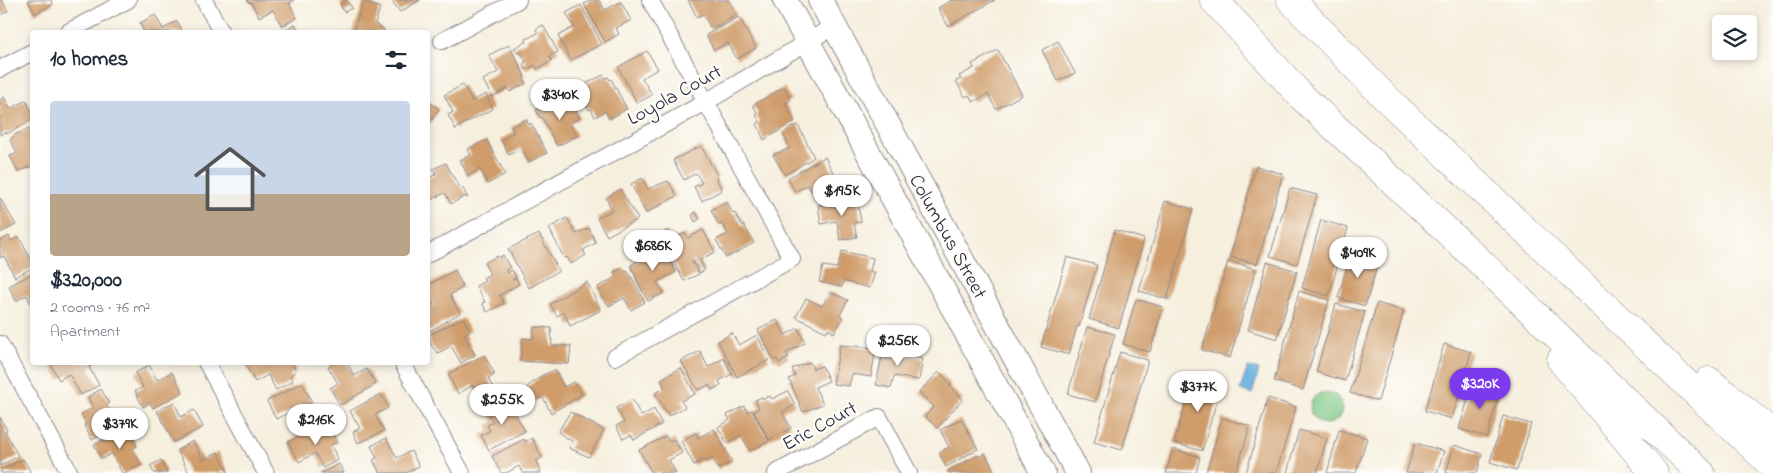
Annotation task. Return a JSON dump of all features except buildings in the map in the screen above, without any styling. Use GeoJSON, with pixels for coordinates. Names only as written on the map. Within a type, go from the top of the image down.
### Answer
{"type":"FeatureCollection","features":[{"type":"Feature","properties":{"kind":"highway"},"geometry":{"type":"LineString","coordinates":[[1214,0],[1302,97],[1475,257],[1701,473]]}},
{"type":"Feature","properties":{"kind":"highway"},"geometry":{"type":"LineString","coordinates":[[1291,0],[1383,95],[1773,466]]}},
{"type":"Feature","properties":{"kind":"highway"},"geometry":{"type":"LineString","coordinates":[[1475,257],[1654,473]]}},
{"type":"Feature","properties":{"kind":"highway"},"geometry":{"type":"LineString","coordinates":[[1585,286],[1705,378],[1773,434]]}},
{"type":"Feature","properties":{"kind":"main road","name":"Columbus Street"},"geometry":{"type":"LineString","coordinates":[[785,0],[1043,473]]}},
{"type":"Feature","properties":{"kind":"main road","name":"Columbus Street"},"geometry":{"type":"LineString","coordinates":[[820,0],[1078,473]]}},
{"type":"Feature","properties":{"kind":"street"},"geometry":{"type":"LineString","coordinates":[[72,30],[128,0]]}},
{"type":"Feature","properties":{"kind":"street"},"geometry":{"type":"LineString","coordinates":[[204,0],[220,30]]}},
{"type":"Feature","properties":{"kind":"street"},"geometry":{"type":"LineString","coordinates":[[442,41],[518,0]]}},
{"type":"Feature","properties":{"kind":"street"},"geometry":{"type":"LineString","coordinates":[[615,357],[792,259],[650,0]]}},
{"type":"Feature","properties":{"kind":"street","name":"Loyola Court"},"geometry":{"type":"LineString","coordinates":[[430,253],[706,102],[834,26]]}},
{"type":"Feature","properties":{"kind":"street"},"geometry":{"type":"LineString","coordinates":[[0,69],[30,53]]}},
{"type":"Feature","properties":{"kind":"street"},"geometry":{"type":"LineString","coordinates":[[0,344],[70,473]]}},
{"type":"Feature","properties":{"kind":"street"},"geometry":{"type":"LineString","coordinates":[[208,365],[266,473]]}},
{"type":"Feature","properties":{"kind":"street"},"geometry":{"type":"LineString","coordinates":[[404,365],[462,473]]}},
{"type":"Feature","properties":{"kind":"street","name":"Eric Court"},"geometry":{"type":"LineString","coordinates":[[776,473],[878,417],[909,473]]}},
{"type":"Feature","properties":{"kind":"green space"},"geometry":{"type":"Polygon","coordinates":[[[1326,392],[1332,393],[1337,397],[1341,402],[1341,414],[1337,419],[1332,423],[1326,424],[1320,423],[1315,419],[1311,414],[1310,408],[1311,402],[1315,397],[1320,393],[1326,392]]]}},
{"type":"Feature","properties":{"kind":"water"},"geometry":{"type":"Polygon","coordinates":[[[1248,367],[1259,370],[1252,394],[1240,390],[1248,367]]]}}]}
